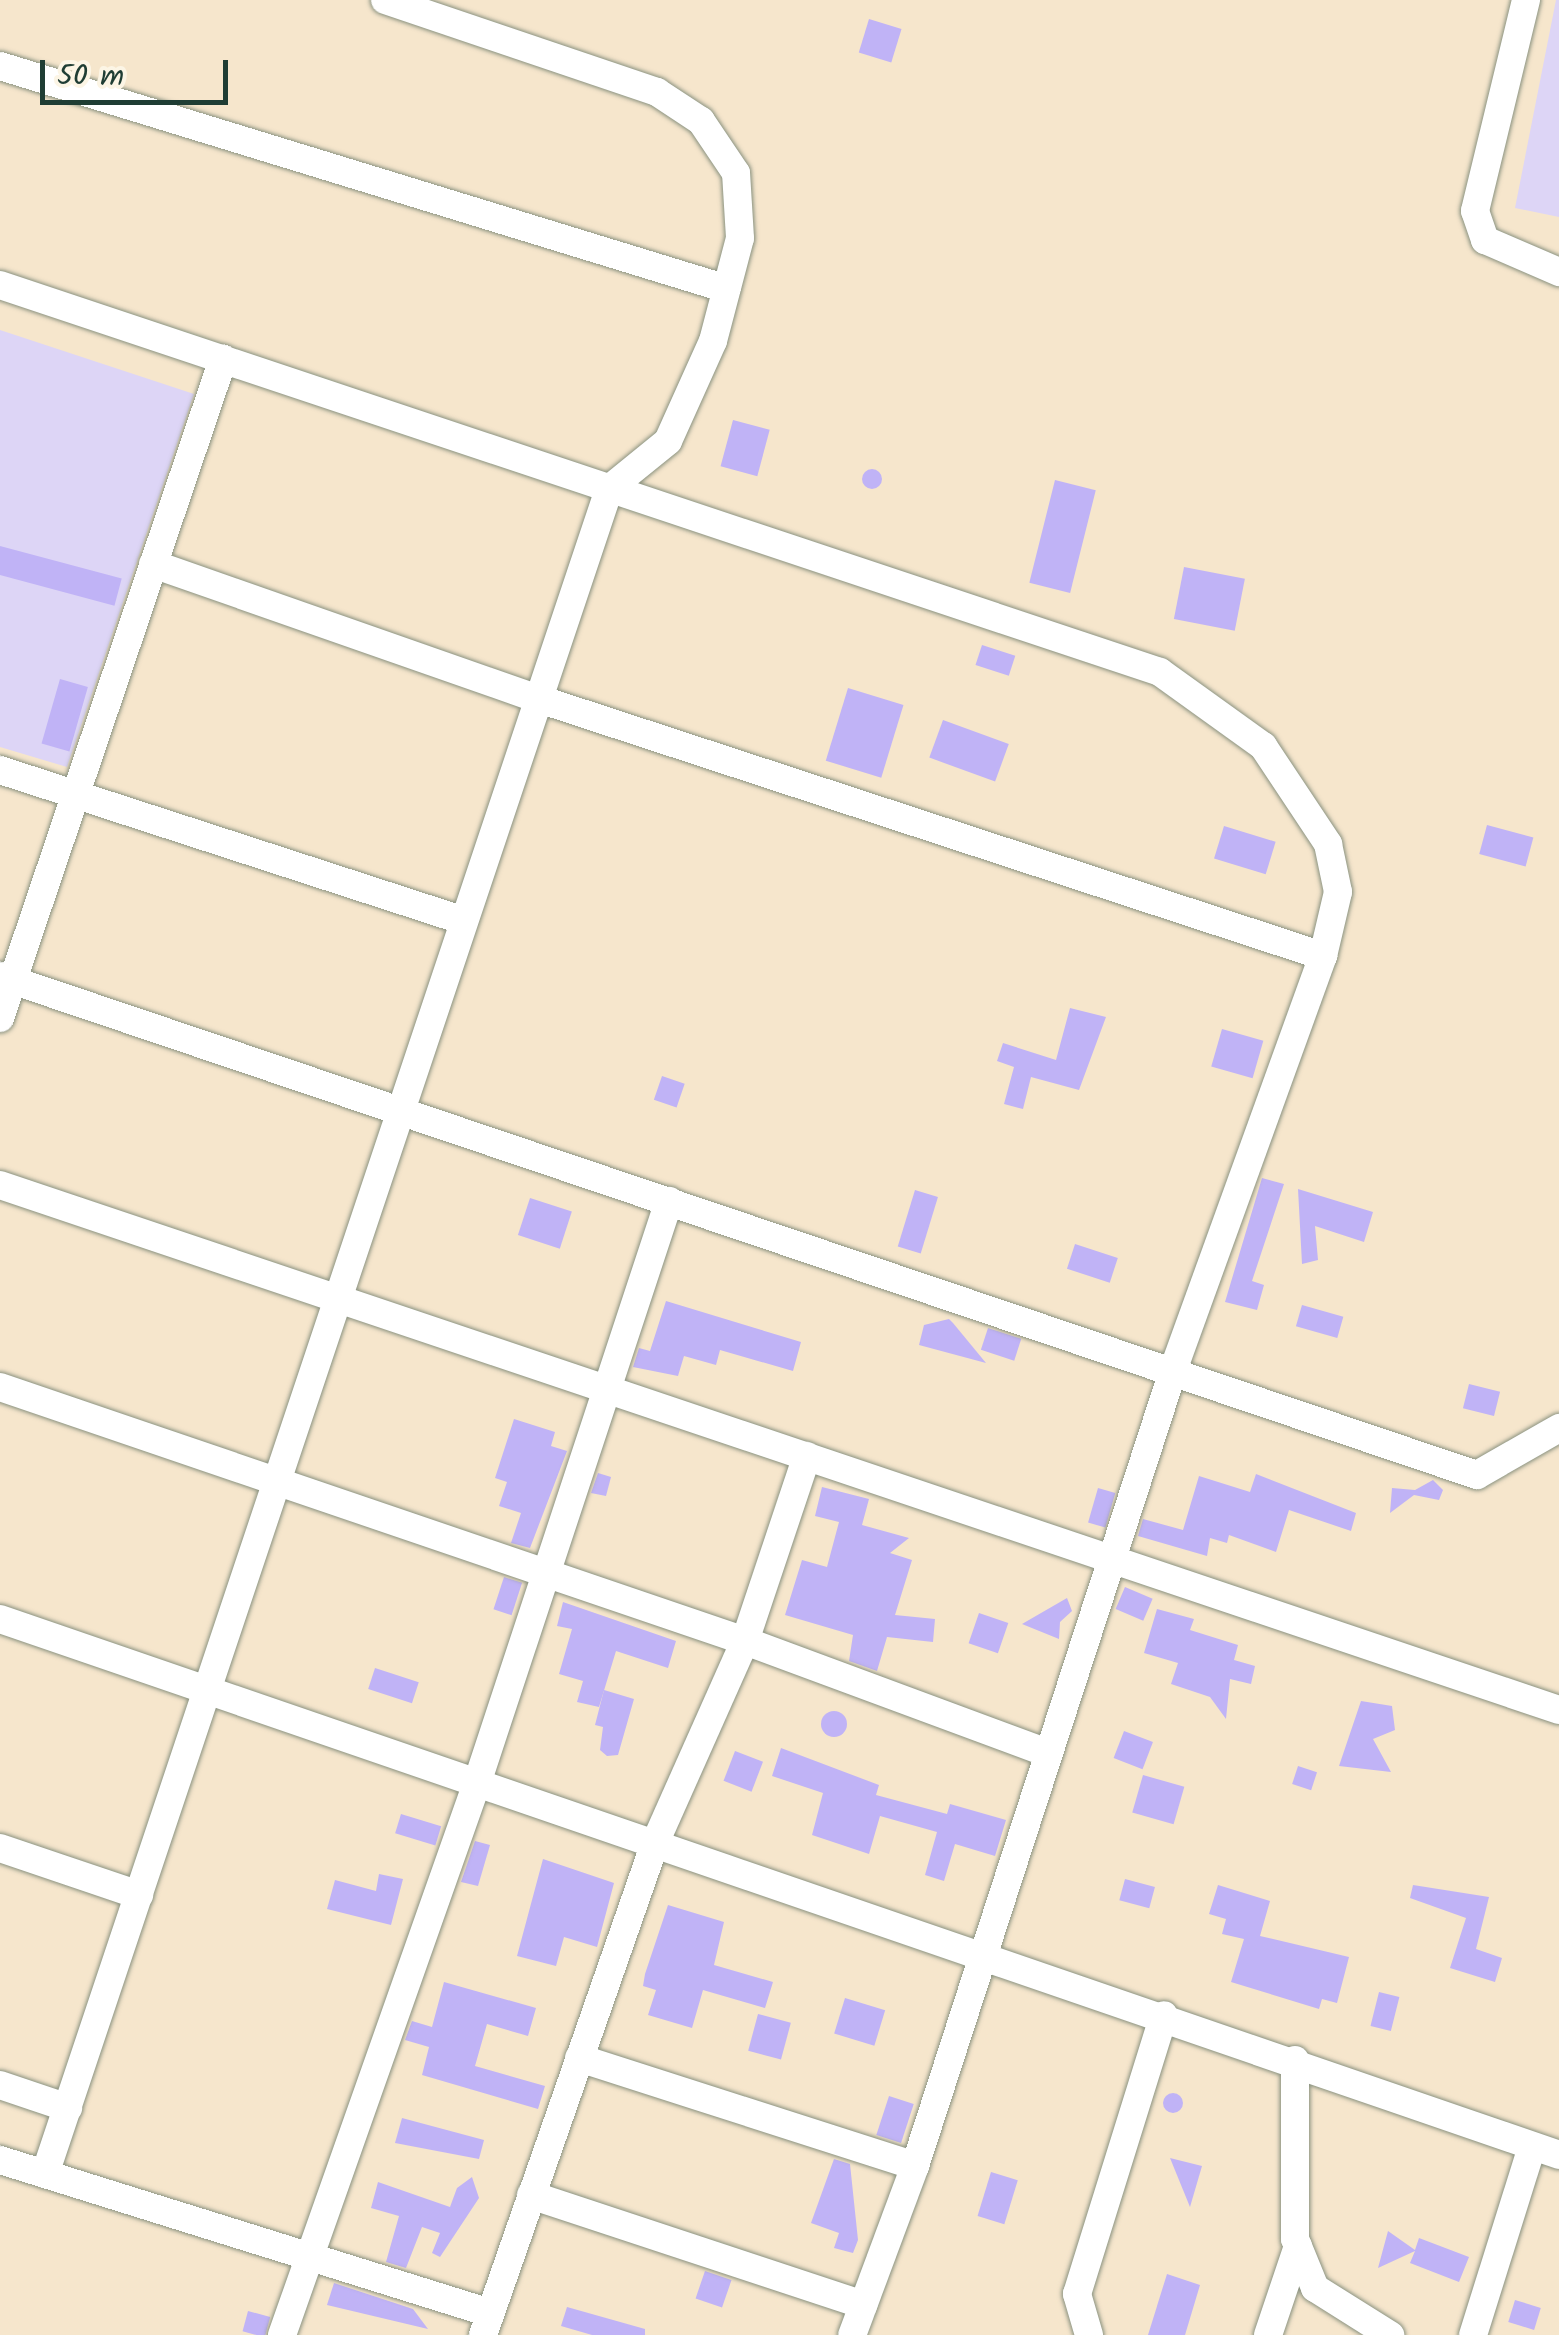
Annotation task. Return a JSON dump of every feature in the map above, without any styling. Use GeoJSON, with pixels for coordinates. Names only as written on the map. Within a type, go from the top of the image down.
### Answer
{"type":"FeatureCollection","features":[{"type":"Feature","properties":{"kind":"street"},"geometry":{"type":"LineString","coordinates":[[45,2174],[609,489],[668,442],[713,341],[740,238],[736,173],[701,121],[658,92],[385,0]]}},
{"type":"Feature","properties":{"kind":"street"},"geometry":{"type":"LineString","coordinates":[[1526,0],[1475,211],[1485,240],[1559,272]]}},
{"type":"Feature","properties":{"kind":"street"},"geometry":{"type":"LineString","coordinates":[[0,66],[727,290]]}},
{"type":"Feature","properties":{"kind":"street"},"geometry":{"type":"LineString","coordinates":[[0,285],[1160,672],[1263,746],[1328,844],[1338,892],[1323,956],[1172,1374],[915,2166],[852,2335]]}},
{"type":"Feature","properties":{"kind":"street"},"geometry":{"type":"LineString","coordinates":[[0,1018],[6,978],[75,794],[223,359]]}},
{"type":"Feature","properties":{"kind":"street"},"geometry":{"type":"LineString","coordinates":[[153,564],[538,700],[1323,956]]}},
{"type":"Feature","properties":{"kind":"street"},"geometry":{"type":"LineString","coordinates":[[0,770],[464,922]]}},
{"type":"Feature","properties":{"kind":"street"},"geometry":{"type":"LineString","coordinates":[[6,978],[1476,1475],[1559,1428]]}},
{"type":"Feature","properties":{"kind":"street"},"geometry":{"type":"LineString","coordinates":[[0,1185],[1559,1710]]}},
{"type":"Feature","properties":{"kind":"street"},"geometry":{"type":"LineString","coordinates":[[282,2335],[478,1780],[670,1201]]}},
{"type":"Feature","properties":{"kind":"street"},"geometry":{"type":"LineString","coordinates":[[0,1386],[548,1572],[1048,1753]]}},
{"type":"Feature","properties":{"kind":"street"},"geometry":{"type":"LineString","coordinates":[[0,2160],[311,2256],[487,2324],[655,1844],[745,1641],[807,1456]]}},
{"type":"Feature","properties":{"kind":"street"},"geometry":{"type":"LineString","coordinates":[[0,1620],[1164,2015],[1546,2151],[1473,2335]]}},
{"type":"Feature","properties":{"kind":"street"},"geometry":{"type":"LineString","coordinates":[[0,1848],[138,1896]]}},
{"type":"Feature","properties":{"kind":"street"},"geometry":{"type":"LineString","coordinates":[[1089,2335],[1077,2294],[1164,2015]]}},
{"type":"Feature","properties":{"kind":"street"},"geometry":{"type":"LineString","coordinates":[[578,2058],[915,2166]]}},
{"type":"Feature","properties":{"kind":"street"},"geometry":{"type":"LineString","coordinates":[[1268,2335],[1298,2246],[1294,2060]]}},
{"type":"Feature","properties":{"kind":"street"},"geometry":{"type":"LineString","coordinates":[[0,2085],[68,2108]]}},
{"type":"Feature","properties":{"kind":"street"},"geometry":{"type":"LineString","coordinates":[[531,2195],[863,2305]]}},
{"type":"Feature","properties":{"kind":"street"},"geometry":{"type":"LineString","coordinates":[[1298,2246],[1315,2288],[1390,2335]]}},
{"type":"Feature","properties":{"kind":"shaded area"},"geometry":{"type":"Polygon","coordinates":[[[1559,0],[1559,217],[1515,208],[1559,0]]]}},
{"type":"Feature","properties":{"kind":"shaded area"},"geometry":{"type":"Polygon","coordinates":[[[0,330],[194,394],[67,767],[0,747],[0,330]]]}},
{"type":"Feature","properties":{"kind":"building"},"geometry":{"type":"Polygon","coordinates":[[[869,19],[902,29],[891,62],[859,52],[869,19]]]}},
{"type":"Feature","properties":{"kind":"building"},"geometry":{"type":"Polygon","coordinates":[[[733,420],[770,430],[757,476],[721,466],[733,420]]]}},
{"type":"Feature","properties":{"kind":"building"},"geometry":{"type":"Polygon","coordinates":[[[868,469],[876,469],[882,479],[876,489],[868,489],[862,483],[862,475],[868,469]]]}},
{"type":"Feature","properties":{"kind":"building"},"geometry":{"type":"Polygon","coordinates":[[[1055,480],[1096,490],[1070,593],[1029,583],[1055,480]]]}},
{"type":"Feature","properties":{"kind":"building"},"geometry":{"type":"Polygon","coordinates":[[[0,546],[122,579],[114,606],[0,575],[0,546]]]}},
{"type":"Feature","properties":{"kind":"building"},"geometry":{"type":"Polygon","coordinates":[[[1184,567],[1245,579],[1235,631],[1174,619],[1184,567]]]}},
{"type":"Feature","properties":{"kind":"building"},"geometry":{"type":"Polygon","coordinates":[[[982,645],[1015,656],[1009,676],[976,665],[982,645]]]}},
{"type":"Feature","properties":{"kind":"building"},"geometry":{"type":"Polygon","coordinates":[[[60,679],[88,687],[69,751],[42,743],[60,679]]]}},
{"type":"Feature","properties":{"kind":"building"},"geometry":{"type":"Polygon","coordinates":[[[848,688],[903,705],[881,778],[826,761],[848,688]]]}},
{"type":"Feature","properties":{"kind":"building"},"geometry":{"type":"Polygon","coordinates":[[[943,720],[1009,744],[995,782],[929,758],[943,720]]]}},
{"type":"Feature","properties":{"kind":"building"},"geometry":{"type":"Polygon","coordinates":[[[1487,825],[1533,837],[1526,866],[1479,854],[1487,825]]]}},
{"type":"Feature","properties":{"kind":"building"},"geometry":{"type":"Polygon","coordinates":[[[1224,826],[1276,842],[1266,874],[1214,859],[1224,826]]]}},
{"type":"Feature","properties":{"kind":"building"},"geometry":{"type":"Polygon","coordinates":[[[1070,1008],[1106,1017],[1079,1090],[1031,1077],[1023,1109],[1004,1104],[1014,1067],[997,1061],[1003,1043],[1056,1060],[1070,1008]]]}},
{"type":"Feature","properties":{"kind":"building"},"geometry":{"type":"Polygon","coordinates":[[[1222,1029],[1263,1041],[1253,1078],[1211,1066],[1222,1029]]]}},
{"type":"Feature","properties":{"kind":"building"},"geometry":{"type":"Polygon","coordinates":[[[662,1076],[685,1084],[677,1107],[654,1100],[662,1076]]]}},
{"type":"Feature","properties":{"kind":"building"},"geometry":{"type":"Polygon","coordinates":[[[1262,1178],[1284,1184],[1252,1281],[1264,1285],[1257,1310],[1225,1302],[1262,1178]]]}},
{"type":"Feature","properties":{"kind":"building"},"geometry":{"type":"Polygon","coordinates":[[[1298,1189],[1373,1212],[1364,1242],[1315,1226],[1318,1260],[1302,1264],[1298,1189]]]}},
{"type":"Feature","properties":{"kind":"building"},"geometry":{"type":"Polygon","coordinates":[[[915,1190],[938,1197],[921,1253],[898,1246],[915,1190]]]}},
{"type":"Feature","properties":{"kind":"building"},"geometry":{"type":"Polygon","coordinates":[[[530,1198],[572,1212],[560,1249],[518,1235],[530,1198]]]}},
{"type":"Feature","properties":{"kind":"building"},"geometry":{"type":"Polygon","coordinates":[[[1075,1244],[1118,1258],[1110,1283],[1067,1269],[1075,1244]]]}},
{"type":"Feature","properties":{"kind":"building"},"geometry":{"type":"Polygon","coordinates":[[[666,1301],[801,1342],[793,1371],[720,1350],[716,1365],[684,1356],[678,1376],[633,1367],[639,1348],[650,1351],[666,1301]]]}},
{"type":"Feature","properties":{"kind":"building"},"geometry":{"type":"Polygon","coordinates":[[[1302,1305],[1343,1317],[1337,1338],[1296,1326],[1302,1305]]]}},
{"type":"Feature","properties":{"kind":"building"},"geometry":{"type":"Polygon","coordinates":[[[949,1319],[986,1363],[919,1345],[924,1325],[949,1319]]]}},
{"type":"Feature","properties":{"kind":"building"},"geometry":{"type":"Polygon","coordinates":[[[988,1328],[1021,1339],[1014,1361],[981,1350],[988,1328]]]}},
{"type":"Feature","properties":{"kind":"building"},"geometry":{"type":"Polygon","coordinates":[[[1469,1384],[1500,1392],[1494,1416],[1463,1408],[1469,1384]]]}},
{"type":"Feature","properties":{"kind":"building"},"geometry":{"type":"Polygon","coordinates":[[[514,1419],[555,1432],[551,1446],[567,1451],[530,1548],[511,1543],[521,1513],[499,1506],[507,1482],[495,1478],[514,1419]]]}},
{"type":"Feature","properties":{"kind":"building"},"geometry":{"type":"Polygon","coordinates":[[[598,1473],[611,1477],[606,1496],[591,1493],[598,1473]]]}},
{"type":"Feature","properties":{"kind":"building"},"geometry":{"type":"Polygon","coordinates":[[[1256,1474],[1356,1513],[1351,1531],[1289,1510],[1276,1552],[1229,1535],[1227,1543],[1210,1538],[1207,1556],[1138,1536],[1143,1519],[1183,1530],[1199,1476],[1250,1492],[1256,1474]]]}},
{"type":"Feature","properties":{"kind":"building"},"geometry":{"type":"Polygon","coordinates":[[[1433,1480],[1443,1490],[1439,1500],[1414,1495],[1390,1513],[1392,1488],[1415,1490],[1433,1480]]]}},
{"type":"Feature","properties":{"kind":"building"},"geometry":{"type":"Polygon","coordinates":[[[822,1487],[869,1499],[862,1525],[909,1538],[890,1553],[912,1560],[895,1615],[935,1619],[933,1642],[887,1637],[877,1671],[849,1661],[853,1635],[785,1615],[802,1560],[827,1567],[839,1522],[815,1516],[822,1487]]]}},
{"type":"Feature","properties":{"kind":"building"},"geometry":{"type":"Polygon","coordinates":[[[1098,1488],[1115,1493],[1105,1528],[1088,1523],[1098,1488]]]}},
{"type":"Feature","properties":{"kind":"building"},"geometry":{"type":"Polygon","coordinates":[[[504,1577],[522,1583],[512,1615],[493,1609],[504,1577]]]}},
{"type":"Feature","properties":{"kind":"building"},"geometry":{"type":"Polygon","coordinates":[[[1125,1587],[1153,1599],[1143,1621],[1116,1609],[1125,1587]]]}},
{"type":"Feature","properties":{"kind":"building"},"geometry":{"type":"Polygon","coordinates":[[[1067,1598],[1072,1611],[1060,1622],[1059,1639],[1022,1624],[1067,1598]]]}},
{"type":"Feature","properties":{"kind":"building"},"geometry":{"type":"Polygon","coordinates":[[[563,1602],[676,1641],[668,1668],[616,1651],[599,1707],[577,1702],[583,1681],[559,1674],[572,1629],[557,1626],[563,1602]]]}},
{"type":"Feature","properties":{"kind":"building"},"geometry":{"type":"Polygon","coordinates":[[[1157,1609],[1194,1619],[1190,1630],[1238,1645],[1234,1660],[1255,1666],[1251,1684],[1230,1679],[1226,1719],[1210,1697],[1171,1684],[1178,1663],[1144,1653],[1157,1609]]]}},
{"type":"Feature","properties":{"kind":"building"},"geometry":{"type":"Polygon","coordinates":[[[979,1613],[1008,1623],[998,1653],[969,1643],[979,1613]]]}},
{"type":"Feature","properties":{"kind":"building"},"geometry":{"type":"Polygon","coordinates":[[[375,1668],[419,1682],[412,1703],[368,1689],[375,1668]]]}},
{"type":"Feature","properties":{"kind":"building"},"geometry":{"type":"Polygon","coordinates":[[[604,1690],[634,1699],[618,1755],[607,1756],[600,1750],[603,1727],[595,1725],[604,1690]]]}},
{"type":"Feature","properties":{"kind":"building"},"geometry":{"type":"Polygon","coordinates":[[[1361,1701],[1392,1706],[1395,1730],[1373,1739],[1391,1772],[1339,1766],[1361,1701]]]}},
{"type":"Feature","properties":{"kind":"building"},"geometry":{"type":"Polygon","coordinates":[[[834,1711],[843,1715],[847,1724],[843,1733],[834,1737],[825,1733],[821,1724],[825,1715],[834,1711]]]}},
{"type":"Feature","properties":{"kind":"building"},"geometry":{"type":"Polygon","coordinates":[[[1124,1731],[1153,1742],[1143,1769],[1114,1758],[1124,1731]]]}},
{"type":"Feature","properties":{"kind":"building"},"geometry":{"type":"Polygon","coordinates":[[[781,1748],[879,1785],[876,1795],[947,1814],[950,1804],[1006,1820],[995,1856],[955,1844],[944,1881],[925,1875],[937,1832],[880,1816],[869,1854],[812,1835],[823,1793],[772,1776],[781,1748]]]}},
{"type":"Feature","properties":{"kind":"building"},"geometry":{"type":"Polygon","coordinates":[[[735,1751],[763,1762],[752,1792],[724,1781],[735,1751]]]}},
{"type":"Feature","properties":{"kind":"building"},"geometry":{"type":"Polygon","coordinates":[[[1298,1766],[1317,1772],[1311,1790],[1292,1784],[1298,1766]]]}},
{"type":"Feature","properties":{"kind":"building"},"geometry":{"type":"Polygon","coordinates":[[[1143,1775],[1184,1787],[1174,1824],[1132,1812],[1143,1775]]]}},
{"type":"Feature","properties":{"kind":"building"},"geometry":{"type":"Polygon","coordinates":[[[401,1814],[441,1826],[435,1845],[395,1833],[401,1814]]]}},
{"type":"Feature","properties":{"kind":"building"},"geometry":{"type":"Polygon","coordinates":[[[475,1841],[490,1845],[478,1886],[461,1882],[475,1841]]]}},
{"type":"Feature","properties":{"kind":"building"},"geometry":{"type":"Polygon","coordinates":[[[543,1859],[614,1883],[597,1947],[564,1937],[556,1966],[517,1956],[543,1859]]]}},
{"type":"Feature","properties":{"kind":"building"},"geometry":{"type":"Polygon","coordinates":[[[379,1874],[403,1879],[391,1925],[327,1909],[335,1880],[376,1891],[379,1874]]]}},
{"type":"Feature","properties":{"kind":"building"},"geometry":{"type":"Polygon","coordinates":[[[1125,1879],[1155,1887],[1149,1908],[1119,1900],[1125,1879]]]}},
{"type":"Feature","properties":{"kind":"building"},"geometry":{"type":"Polygon","coordinates":[[[1218,1885],[1270,1901],[1260,1936],[1349,1957],[1337,2003],[1322,1999],[1319,2009],[1231,1982],[1244,1939],[1222,1934],[1226,1919],[1209,1914],[1218,1885]]]}},
{"type":"Feature","properties":{"kind":"building"},"geometry":{"type":"Polygon","coordinates":[[[1413,1885],[1489,1897],[1476,1949],[1502,1958],[1495,1982],[1450,1968],[1466,1918],[1410,1898],[1413,1885]]]}},
{"type":"Feature","properties":{"kind":"building"},"geometry":{"type":"Polygon","coordinates":[[[668,1905],[724,1922],[714,1965],[773,1982],[765,2008],[703,1990],[692,2028],[648,2015],[656,1990],[643,1986],[645,1974],[668,1905]]]}},
{"type":"Feature","properties":{"kind":"building"},"geometry":{"type":"Polygon","coordinates":[[[444,1982],[536,2008],[528,2036],[487,2024],[475,2066],[545,2086],[538,2109],[422,2075],[429,2047],[405,2040],[412,2021],[432,2027],[444,1982]]]}},
{"type":"Feature","properties":{"kind":"building"},"geometry":{"type":"Polygon","coordinates":[[[1379,1992],[1399,1997],[1391,2031],[1371,2026],[1379,1992]]]}},
{"type":"Feature","properties":{"kind":"building"},"geometry":{"type":"Polygon","coordinates":[[[845,1998],[885,2010],[874,2046],[834,2033],[845,1998]]]}},
{"type":"Feature","properties":{"kind":"building"},"geometry":{"type":"Polygon","coordinates":[[[758,2014],[791,2023],[781,2060],[748,2051],[758,2014]]]}},
{"type":"Feature","properties":{"kind":"building"},"geometry":{"type":"Polygon","coordinates":[[[1169,2093],[1177,2093],[1183,2103],[1177,2113],[1169,2113],[1163,2107],[1163,2099],[1169,2093]]]}},
{"type":"Feature","properties":{"kind":"building"},"geometry":{"type":"Polygon","coordinates":[[[889,2096],[914,2104],[901,2143],[876,2135],[889,2096]]]}},
{"type":"Feature","properties":{"kind":"building"},"geometry":{"type":"Polygon","coordinates":[[[402,2118],[484,2140],[479,2159],[395,2143],[402,2118]]]}},
{"type":"Feature","properties":{"kind":"building"},"geometry":{"type":"Polygon","coordinates":[[[1170,2158],[1202,2166],[1190,2207],[1170,2158]]]}},
{"type":"Feature","properties":{"kind":"building"},"geometry":{"type":"Polygon","coordinates":[[[834,2159],[850,2164],[858,2240],[853,2253],[834,2248],[839,2233],[811,2223],[834,2159]]]}},
{"type":"Feature","properties":{"kind":"building"},"geometry":{"type":"Polygon","coordinates":[[[991,2172],[1018,2180],[1004,2224],[978,2216],[991,2172]]]}},
{"type":"Feature","properties":{"kind":"building"},"geometry":{"type":"Polygon","coordinates":[[[472,2177],[479,2198],[440,2257],[432,2253],[440,2233],[422,2227],[406,2268],[386,2262],[399,2216],[371,2208],[378,2182],[450,2207],[457,2188],[472,2177]]]}},
{"type":"Feature","properties":{"kind":"building"},"geometry":{"type":"Polygon","coordinates":[[[1388,2231],[1415,2250],[1419,2238],[1469,2257],[1459,2282],[1410,2263],[1415,2251],[1378,2268],[1388,2231]]]}},
{"type":"Feature","properties":{"kind":"building"},"geometry":{"type":"Polygon","coordinates":[[[705,2271],[731,2280],[722,2308],[696,2298],[705,2271]]]}},
{"type":"Feature","properties":{"kind":"building"},"geometry":{"type":"Polygon","coordinates":[[[1167,2274],[1200,2285],[1185,2335],[1148,2335],[1167,2274]]]}},
{"type":"Feature","properties":{"kind":"building"},"geometry":{"type":"Polygon","coordinates":[[[334,2283],[413,2309],[428,2329],[327,2305],[334,2283]]]}},
{"type":"Feature","properties":{"kind":"building"},"geometry":{"type":"Polygon","coordinates":[[[1515,2300],[1541,2308],[1534,2330],[1508,2322],[1515,2300]]]}},
{"type":"Feature","properties":{"kind":"building"},"geometry":{"type":"Polygon","coordinates":[[[567,2307],[645,2329],[645,2335],[592,2335],[561,2326],[567,2307]]]}},
{"type":"Feature","properties":{"kind":"building"},"geometry":{"type":"Polygon","coordinates":[[[248,2311],[270,2317],[265,2335],[243,2331],[248,2311]]]}}]}
